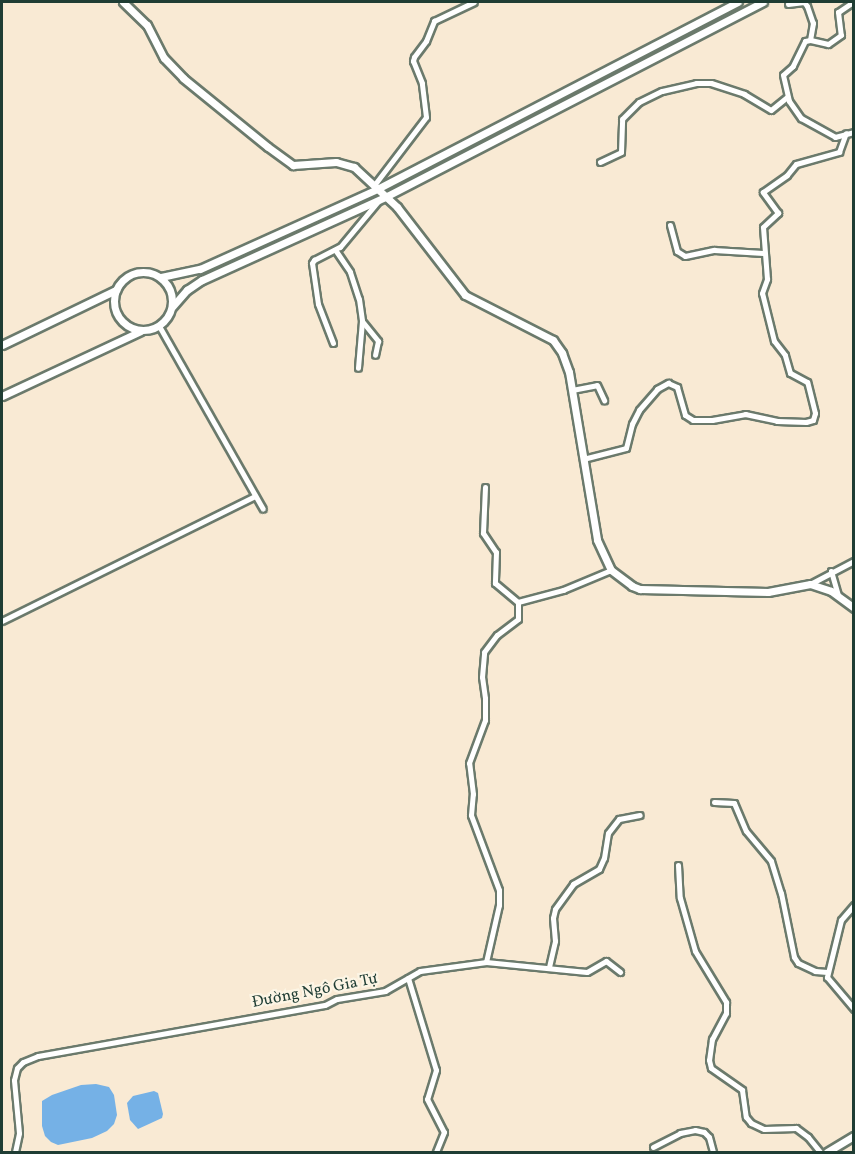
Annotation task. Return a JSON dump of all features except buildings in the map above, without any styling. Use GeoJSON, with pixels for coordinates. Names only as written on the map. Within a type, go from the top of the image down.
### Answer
{"type":"FeatureCollection","features":[{"type":"Feature","properties":{"kind":"street"},"geometry":{"type":"LineString","coordinates":[[123,2],[147,25],[165,58],[183,78],[287,162],[299,166],[345,163],[377,186],[458,289],[553,340],[562,353],[572,390],[597,540],[611,570],[632,586],[640,589],[768,592],[810,584],[854,561]]}},
{"type":"Feature","properties":{"kind":"street"},"geometry":{"type":"LineString","coordinates":[[377,186],[426,117],[423,83],[413,61],[414,57],[426,41],[434,21],[474,2]]}},
{"type":"Feature","properties":{"kind":"street"},"geometry":{"type":"LineString","coordinates":[[161,277],[200,269],[377,186],[738,2]]}},
{"type":"Feature","properties":{"kind":"street"},"geometry":{"type":"LineString","coordinates":[[2,396],[141,330],[159,326],[187,290],[202,280],[384,197],[763,2]]}},
{"type":"Feature","properties":{"kind":"street"},"geometry":{"type":"LineString","coordinates":[[854,2],[838,12],[842,33],[833,42],[825,44],[805,41],[793,66],[784,73],[787,97],[799,116],[811,126],[835,137],[854,132]]}},
{"type":"Feature","properties":{"kind":"street"},"geometry":{"type":"LineString","coordinates":[[788,4],[805,3],[813,23],[810,40]]}},
{"type":"Feature","properties":{"kind":"street"},"geometry":{"type":"LineString","coordinates":[[600,162],[621,152],[622,119],[639,102],[662,91],[696,83],[711,83],[744,94],[771,110],[787,97]]}},
{"type":"Feature","properties":{"kind":"street"},"geometry":{"type":"LineString","coordinates":[[583,459],[626,448],[635,417],[657,389],[668,383],[677,387],[685,416],[693,420],[712,420],[745,414],[777,421],[806,422],[813,420],[815,413],[807,382],[791,375],[785,355],[774,341],[762,292],[766,279],[763,224],[778,213],[766,199],[763,190],[787,175],[796,164],[839,152],[846,133]]}},
{"type":"Feature","properties":{"kind":"street"},"geometry":{"type":"LineString","coordinates":[[333,343],[318,304],[312,263],[336,251],[384,197]]}},
{"type":"Feature","properties":{"kind":"street"},"geometry":{"type":"LineString","coordinates":[[670,225],[677,251],[685,256],[714,250],[763,253]]}},
{"type":"Feature","properties":{"kind":"street"},"geometry":{"type":"LineString","coordinates":[[336,251],[352,278],[362,321],[358,368]]}},
{"type":"Feature","properties":{"kind":"street"},"geometry":{"type":"LineString","coordinates":[[141,330],[124,324],[118,317],[114,299],[121,282],[135,273],[153,273],[169,285],[173,296],[172,307]]}},
{"type":"Feature","properties":{"kind":"street"},"geometry":{"type":"LineString","coordinates":[[2,345],[116,290]]}},
{"type":"Feature","properties":{"kind":"street"},"geometry":{"type":"LineString","coordinates":[[362,321],[378,341],[375,355]]}},
{"type":"Feature","properties":{"kind":"street"},"geometry":{"type":"LineString","coordinates":[[159,326],[263,509]]}},
{"type":"Feature","properties":{"kind":"street"},"geometry":{"type":"LineString","coordinates":[[572,390],[597,385],[604,400]]}},
{"type":"Feature","properties":{"kind":"street"},"geometry":{"type":"LineString","coordinates":[[485,487],[483,533],[496,552],[495,583],[518,602]]}},
{"type":"Feature","properties":{"kind":"street"},"geometry":{"type":"LineString","coordinates":[[2,619],[255,496]]}},
{"type":"Feature","properties":{"kind":"street"},"geometry":{"type":"LineString","coordinates":[[518,602],[563,590],[611,570]]}},
{"type":"Feature","properties":{"kind":"street"},"geometry":{"type":"LineString","coordinates":[[831,571],[839,596]]}},
{"type":"Feature","properties":{"kind":"street"},"geometry":{"type":"LineString","coordinates":[[810,584],[839,596],[854,608]]}},
{"type":"Feature","properties":{"kind":"street"},"geometry":{"type":"LineString","coordinates":[[486,962],[499,905],[499,890],[471,815],[473,794],[469,763],[484,726],[485,698],[482,677],[488,644],[518,619],[518,602]]}},
{"type":"Feature","properties":{"kind":"street"},"geometry":{"type":"LineString","coordinates":[[714,802],[734,803],[746,831],[771,861],[781,893],[794,957],[798,963],[815,971],[827,972]]}},
{"type":"Feature","properties":{"kind":"street"},"geometry":{"type":"LineString","coordinates":[[549,967],[555,941],[553,918],[555,909],[573,884],[599,868],[604,858],[608,833],[619,819],[640,814]]}},
{"type":"Feature","properties":{"kind":"street"},"geometry":{"type":"LineString","coordinates":[[678,865],[680,898],[695,951],[726,1002],[726,1013],[712,1039],[709,1060],[711,1068],[742,1090],[746,1117],[751,1124],[764,1129],[796,1128],[820,1152]]}},
{"type":"Feature","properties":{"kind":"street"},"geometry":{"type":"LineString","coordinates":[[854,904],[841,920],[827,972],[829,981],[847,998],[854,1009]]}},
{"type":"Feature","properties":{"kind":"street","name":"Đường Ngô Gia Tự"},"geometry":{"type":"LineString","coordinates":[[15,1152],[19,1133],[14,1080],[17,1068],[23,1062],[38,1056],[325,1005],[337,999],[385,991],[420,971],[486,962],[591,972],[606,961],[620,972]]}},
{"type":"Feature","properties":{"kind":"street"},"geometry":{"type":"LineString","coordinates":[[408,978],[436,1070],[427,1099],[444,1131],[436,1152]]}},
{"type":"Feature","properties":{"kind":"street"},"geometry":{"type":"LineString","coordinates":[[653,1147],[680,1133],[695,1130],[704,1132],[709,1137],[713,1152]]}},
{"type":"Feature","properties":{"kind":"street"},"geometry":{"type":"LineString","coordinates":[[827,1152],[854,1136]]}},
{"type":"Feature","properties":{"kind":"water"},"geometry":{"type":"Polygon","coordinates":[[[96,1084],[109,1087],[114,1095],[117,1115],[114,1124],[107,1131],[92,1138],[58,1145],[51,1142],[45,1136],[42,1126],[42,1101],[81,1085],[96,1084]]]}},
{"type":"Feature","properties":{"kind":"water"},"geometry":{"type":"Polygon","coordinates":[[[154,1091],[158,1093],[162,1118],[138,1129],[130,1120],[127,1103],[133,1096],[154,1091]]]}}]}
